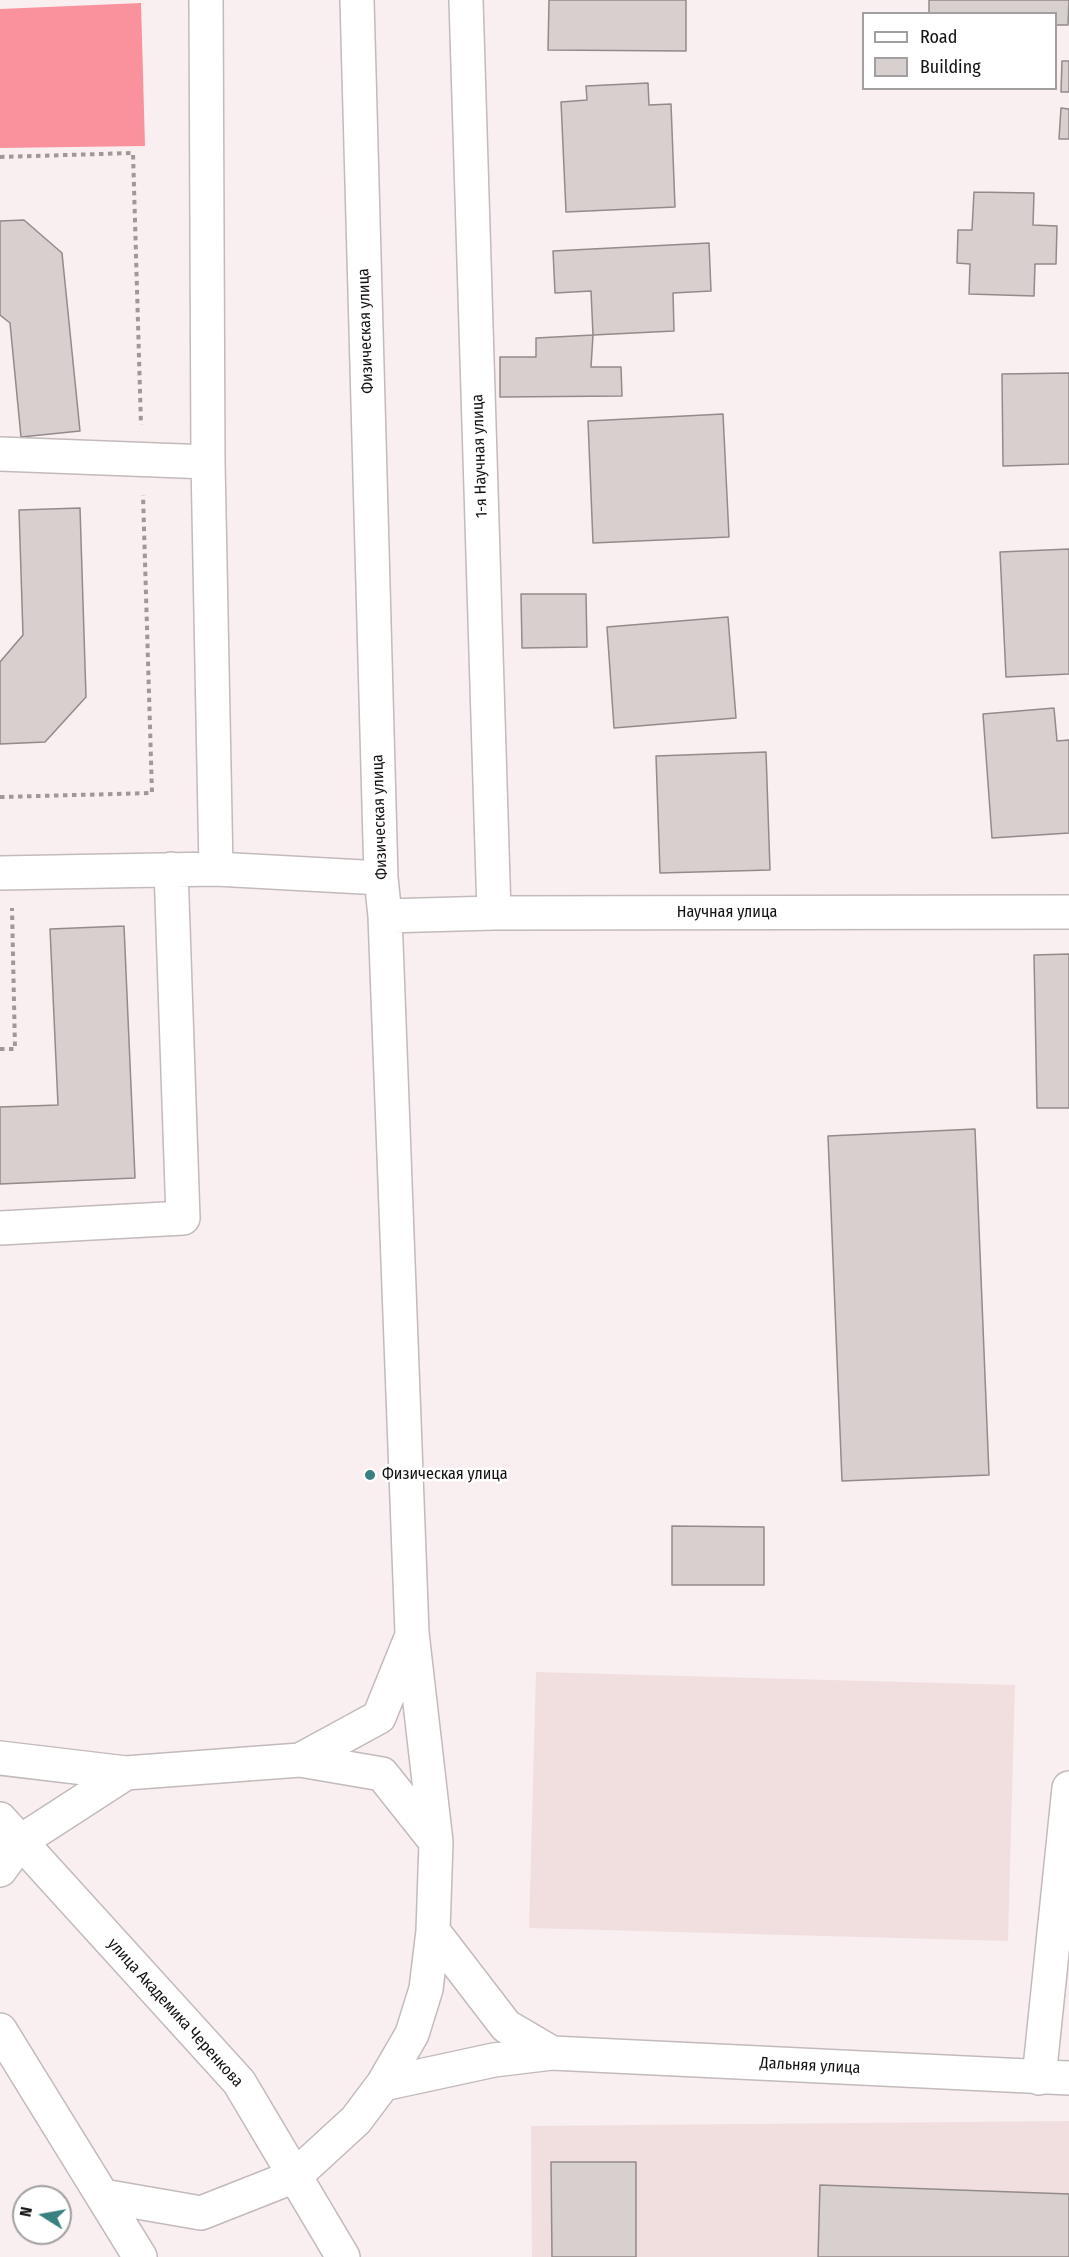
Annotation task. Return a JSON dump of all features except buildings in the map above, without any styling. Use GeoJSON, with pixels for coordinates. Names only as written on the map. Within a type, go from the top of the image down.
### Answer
{"type":"FeatureCollection","features":[{"type":"Feature","properties":{"kind":"street"},"geometry":{"type":"LineString","coordinates":[[206,0],[208,462],[216,868]]}},
{"type":"Feature","properties":{"kind":"street","name":"Физическая улица"},"geometry":{"type":"LineString","coordinates":[[103,2196],[201,2213],[295,2175],[356,2120],[383,2084],[412,2034],[426,1989],[433,1931],[436,1842],[412,1633],[385,916],[381,878],[357,0]]}},
{"type":"Feature","properties":{"kind":"street","name":"1-я Научная улица"},"geometry":{"type":"LineString","coordinates":[[466,0],[494,913]]}},
{"type":"Feature","properties":{"kind":"street"},"geometry":{"type":"LineString","coordinates":[[0,454],[208,462]]}},
{"type":"Feature","properties":{"kind":"street"},"geometry":{"type":"LineString","coordinates":[[0,873],[216,868],[381,878]]}},
{"type":"Feature","properties":{"kind":"street"},"geometry":{"type":"LineString","coordinates":[[0,1228],[183,1218],[171,869]]}},
{"type":"Feature","properties":{"kind":"street","name":"Научная улица"},"geometry":{"type":"LineString","coordinates":[[385,916],[494,913],[1069,912]]}},
{"type":"Feature","properties":{"kind":"street","name":"Физическая улица"},"geometry":{"type":"LineString","coordinates":[[300,1760],[379,1717],[412,1633]]}},
{"type":"Feature","properties":{"kind":"street","name":"Физическая улица"},"geometry":{"type":"LineString","coordinates":[[0,1758],[126,1773],[300,1760],[382,1774],[436,1842]]}},
{"type":"Feature","properties":{"kind":"street","name":"Физическая улица"},"geometry":{"type":"LineString","coordinates":[[0,1870],[10,1830],[126,1773]]}},
{"type":"Feature","properties":{"kind":"street"},"geometry":{"type":"LineString","coordinates":[[1054,2078],[1069,1788]]}},
{"type":"Feature","properties":{"kind":"street","name":"улица Академика Черенкова"},"geometry":{"type":"LineString","coordinates":[[10,1830],[239,2082],[343,2257]]}},
{"type":"Feature","properties":{"kind":"street","name":"Дальняя улица"},"geometry":{"type":"LineString","coordinates":[[433,1931],[506,2026],[552,2053]]}},
{"type":"Feature","properties":{"kind":"street"},"geometry":{"type":"LineString","coordinates":[[0,2030],[140,2257]]}},
{"type":"Feature","properties":{"kind":"street","name":"Дальняя улица"},"geometry":{"type":"LineString","coordinates":[[383,2084],[494,2060],[552,2053],[1054,2078]]}},
{"type":"Feature","properties":{"kind":"path"},"geometry":{"type":"LineString","coordinates":[[0,1049],[15,1049],[12,907]]}},
{"type":"Feature","properties":{"kind":"shaded area"},"geometry":{"type":"Polygon","coordinates":[[[141,3],[145,146],[0,148],[0,9],[141,3]]]}},
{"type":"Feature","properties":{"kind":"shaded area"},"geometry":{"type":"Polygon","coordinates":[[[536,1672],[1015,1685],[1008,1941],[529,1928],[536,1672]]]}},
{"type":"Feature","properties":{"kind":"shaded area"},"geometry":{"type":"Polygon","coordinates":[[[1069,2121],[1069,2257],[532,2257],[531,2126],[1069,2121]]]}},
{"type":"Feature","properties":{"kind":"place","name":"Физическая улица"},"geometry":{"type":"Point","coordinates":[370,1475]}}]}
